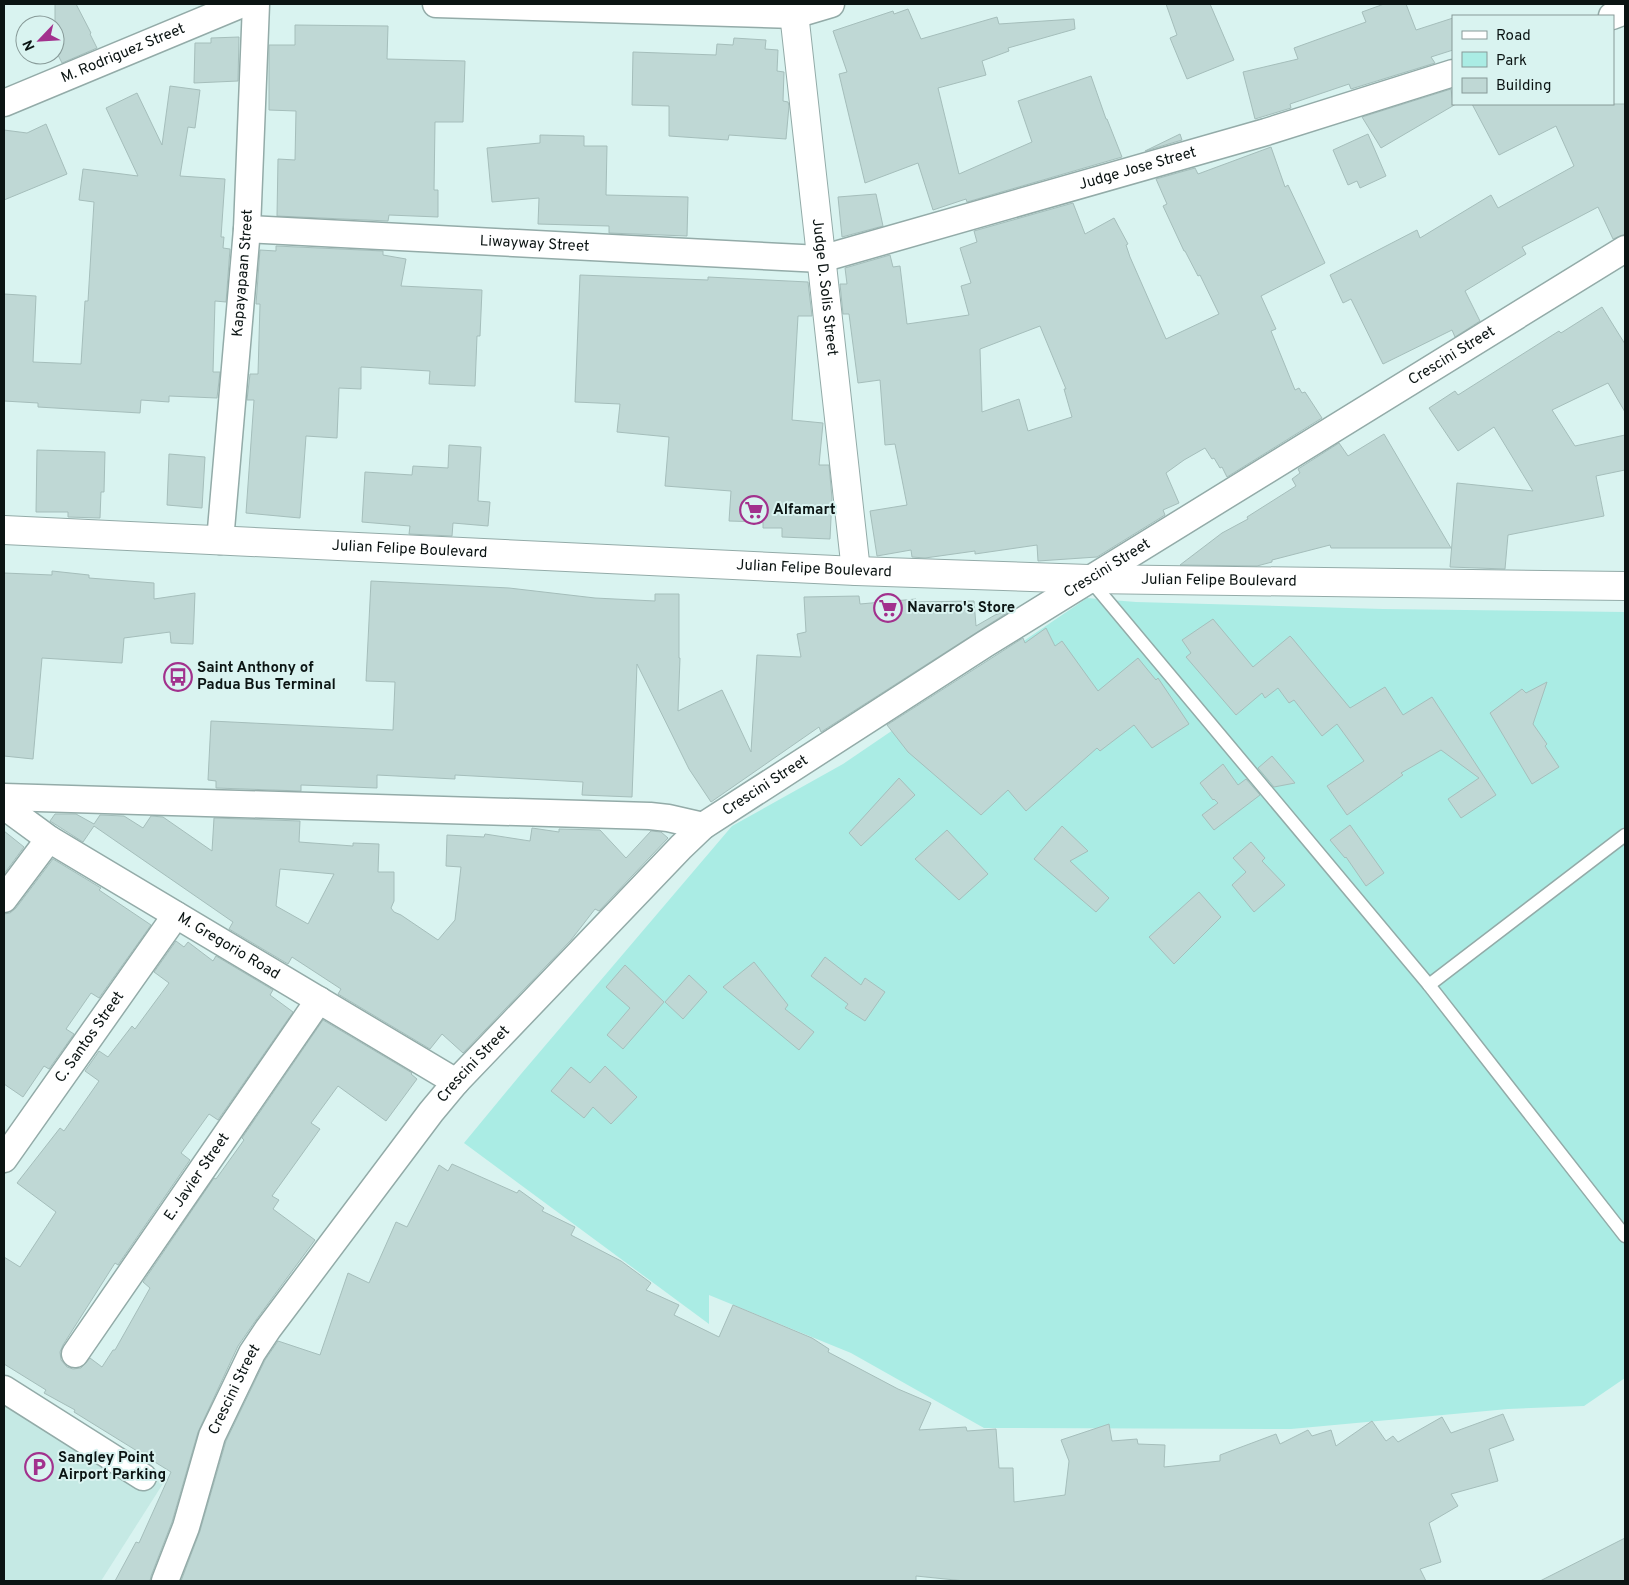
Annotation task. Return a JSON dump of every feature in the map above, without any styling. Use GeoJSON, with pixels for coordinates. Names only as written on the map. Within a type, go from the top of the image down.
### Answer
{"type":"FeatureCollection","features":[{"type":"Feature","properties":{"kind":"main road","name":"Judge D. Solis Street"},"geometry":{"type":"LineString","coordinates":[[793,9],[856,571]]}},
{"type":"Feature","properties":{"kind":"main road","name":"Julian Felipe Boulevard"},"geometry":{"type":"LineString","coordinates":[[4,530],[856,571],[1089,579],[1625,586]]}},
{"type":"Feature","properties":{"kind":"street","name":"M. Rodriguez Street"},"geometry":{"type":"LineString","coordinates":[[4,103],[242,4]]}},
{"type":"Feature","properties":{"kind":"street","name":"Kapayapaan Street"},"geometry":{"type":"LineString","coordinates":[[220,541],[247,229],[256,4]]}},
{"type":"Feature","properties":{"kind":"street"},"geometry":{"type":"LineString","coordinates":[[436,4],[793,9],[831,4]]}},
{"type":"Feature","properties":{"kind":"street","name":"Judge Jose Street"},"geometry":{"type":"LineString","coordinates":[[821,259],[1266,132],[1452,73]]}},
{"type":"Feature","properties":{"kind":"street","name":"Liwayway Street"},"geometry":{"type":"LineString","coordinates":[[247,229],[821,259]]}},
{"type":"Feature","properties":{"kind":"street","name":"Crescini Street"},"geometry":{"type":"LineString","coordinates":[[165,1581],[186,1526],[212,1436],[252,1353],[268,1329],[425,1120],[456,1082],[703,826],[985,644],[1625,248]]}},
{"type":"Feature","properties":{"kind":"street"},"geometry":{"type":"LineString","coordinates":[[4,797],[650,816],[703,826]]}},
{"type":"Feature","properties":{"kind":"street","name":"M. Gregorio Road"},"geometry":{"type":"LineString","coordinates":[[4,806],[48,839],[456,1082]]}},
{"type":"Feature","properties":{"kind":"street"},"geometry":{"type":"LineString","coordinates":[[4,899],[48,839]]}},
{"type":"Feature","properties":{"kind":"street","name":"C. Santos Street"},"geometry":{"type":"LineString","coordinates":[[4,1159],[176,915]]}},
{"type":"Feature","properties":{"kind":"street","name":"E. Javier Street"},"geometry":{"type":"LineString","coordinates":[[76,1354],[318,1000]]}},
{"type":"Feature","properties":{"kind":"street"},"geometry":{"type":"LineString","coordinates":[[4,1389],[143,1477]]}},
{"type":"Feature","properties":{"kind":"lane"},"geometry":{"type":"LineString","coordinates":[[1089,579],[1429,985],[1625,1236]]}},
{"type":"Feature","properties":{"kind":"lane"},"geometry":{"type":"LineString","coordinates":[[1429,985],[1625,835]]}},
{"type":"Feature","properties":{"kind":"shaded area","name":"Sangley Point Airport Parking"},"geometry":{"type":"Polygon","coordinates":[[[4,1374],[164,1482],[101,1581],[4,1581],[4,1374]]]}},
{"type":"Feature","properties":{"kind":"green space"},"geometry":{"type":"Polygon","coordinates":[[[1087,598],[1136,602],[1383,609],[1625,612],[1625,1378],[1584,1406],[1508,1409],[1291,1429],[984,1428],[851,1353],[709,1295],[709,1324],[464,1143],[732,826],[843,764],[1087,598]]]}},
{"type":"Feature","properties":{"kind":"building"},"geometry":{"type":"Polygon","coordinates":[[[55,4],[76,4],[97,48],[65,62],[65,15],[55,15],[55,4]]]}},
{"type":"Feature","properties":{"kind":"building"},"geometry":{"type":"Polygon","coordinates":[[[1166,4],[1210,4],[1234,60],[1187,79],[1170,38],[1177,35],[1166,4]]]}},
{"type":"Feature","properties":{"kind":"building"},"geometry":{"type":"Polygon","coordinates":[[[1384,4],[1406,4],[1416,30],[1452,18],[1452,50],[1431,57],[1435,63],[1351,89],[1349,84],[1290,104],[1291,108],[1255,119],[1243,72],[1298,59],[1294,48],[1366,22],[1362,12],[1384,4]]]}},
{"type":"Feature","properties":{"kind":"building"},"geometry":{"type":"Polygon","coordinates":[[[908,9],[921,39],[997,17],[999,24],[1074,19],[1075,29],[1008,48],[1009,51],[982,61],[986,75],[938,88],[959,174],[1032,142],[1018,101],[1091,76],[1122,157],[967,202],[966,199],[933,210],[918,163],[865,183],[839,74],[847,72],[833,31],[893,11],[894,14],[908,9]]]}},
{"type":"Feature","properties":{"kind":"building"},"geometry":{"type":"Polygon","coordinates":[[[295,25],[388,26],[387,59],[465,61],[463,122],[435,122],[434,190],[438,190],[438,217],[389,215],[388,221],[277,216],[278,159],[295,160],[296,111],[269,110],[269,45],[295,45],[295,25]]]}},
{"type":"Feature","properties":{"kind":"building"},"geometry":{"type":"Polygon","coordinates":[[[239,37],[238,81],[194,83],[195,43],[211,43],[211,38],[239,37]]]}},
{"type":"Feature","properties":{"kind":"building"},"geometry":{"type":"Polygon","coordinates":[[[734,38],[766,40],[765,49],[778,50],[777,71],[784,72],[783,101],[788,102],[789,106],[786,139],[729,135],[728,140],[669,136],[669,106],[632,105],[633,52],[716,55],[717,44],[733,45],[734,38]]]}},
{"type":"Feature","properties":{"kind":"building"},"geometry":{"type":"Polygon","coordinates":[[[170,86],[200,90],[195,128],[188,127],[180,176],[225,179],[221,237],[224,237],[223,248],[230,249],[226,302],[215,301],[213,372],[220,372],[217,398],[169,396],[169,402],[141,400],[140,413],[38,407],[38,403],[4,401],[4,294],[36,296],[33,362],[81,364],[85,301],[88,301],[94,202],[79,200],[83,169],[138,176],[106,108],[137,93],[162,145],[170,86]]]}},
{"type":"Feature","properties":{"kind":"building"},"geometry":{"type":"Polygon","coordinates":[[[1451,89],[1452,105],[1454,105],[1381,148],[1362,117],[1451,89]]]}},
{"type":"Feature","properties":{"kind":"building"},"geometry":{"type":"Polygon","coordinates":[[[1625,104],[1625,234],[1613,239],[1598,207],[1522,247],[1526,254],[1465,291],[1480,321],[1455,337],[1452,330],[1383,364],[1351,299],[1343,303],[1330,275],[1417,230],[1420,238],[1491,195],[1498,208],[1574,166],[1556,126],[1499,155],[1473,105],[1625,104]]]}},
{"type":"Feature","properties":{"kind":"building"},"geometry":{"type":"Polygon","coordinates":[[[46,124],[67,174],[4,200],[4,130],[27,133],[46,124]]]}},
{"type":"Feature","properties":{"kind":"building"},"geometry":{"type":"Polygon","coordinates":[[[1180,134],[1182,140],[1145,151],[1180,134]]]}},
{"type":"Feature","properties":{"kind":"building"},"geometry":{"type":"Polygon","coordinates":[[[1368,134],[1386,176],[1360,188],[1357,181],[1348,185],[1333,150],[1368,134]]]}},
{"type":"Feature","properties":{"kind":"building"},"geometry":{"type":"Polygon","coordinates":[[[540,135],[584,136],[584,146],[607,146],[606,195],[688,197],[687,236],[609,233],[609,226],[538,224],[539,198],[492,202],[487,148],[540,143],[540,135]]]}},
{"type":"Feature","properties":{"kind":"building"},"geometry":{"type":"Polygon","coordinates":[[[1271,147],[1285,187],[1288,185],[1325,263],[1261,296],[1276,329],[1271,331],[1295,390],[1299,388],[1302,393],[1305,392],[1322,418],[1227,477],[1222,467],[1220,468],[1205,448],[1184,460],[1166,473],[1179,503],[1163,510],[1165,515],[1097,557],[1038,561],[1037,545],[975,554],[975,551],[925,558],[912,557],[911,550],[877,556],[870,511],[907,505],[895,444],[885,445],[880,380],[858,383],[849,314],[843,314],[840,284],[847,284],[845,268],[890,255],[893,267],[900,266],[907,324],[969,315],[961,286],[971,283],[960,248],[977,242],[974,231],[1073,203],[1085,234],[1114,218],[1128,244],[1126,245],[1130,257],[1166,339],[1219,314],[1200,275],[1198,276],[1184,251],[1163,206],[1167,204],[1156,179],[1195,168],[1198,174],[1271,147]],[[1040,326],[980,349],[982,412],[1019,399],[1028,431],[1072,417],[1064,389],[1066,389],[1040,326]]]}},
{"type":"Feature","properties":{"kind":"building"},"geometry":{"type":"Polygon","coordinates":[[[876,194],[883,226],[842,237],[838,197],[876,194]]]}},
{"type":"Feature","properties":{"kind":"building"},"geometry":{"type":"Polygon","coordinates":[[[276,246],[383,251],[383,255],[406,259],[401,286],[482,290],[480,336],[477,336],[475,386],[429,384],[430,371],[361,367],[361,389],[339,388],[337,438],[306,436],[300,518],[246,513],[254,400],[247,400],[250,374],[258,374],[260,304],[256,304],[260,250],[276,251],[276,246]]]}},
{"type":"Feature","properties":{"kind":"building"},"geometry":{"type":"Polygon","coordinates":[[[580,275],[708,280],[708,277],[808,282],[812,316],[798,316],[792,420],[823,423],[819,465],[829,465],[832,498],[830,539],[782,537],[782,528],[763,528],[763,522],[729,521],[731,491],[665,486],[669,437],[617,432],[620,404],[575,402],[580,275]]]}},
{"type":"Feature","properties":{"kind":"building"},"geometry":{"type":"Polygon","coordinates":[[[1602,307],[1625,344],[1625,412],[1608,383],[1552,410],[1575,446],[1625,435],[1625,470],[1596,476],[1604,516],[1508,535],[1505,569],[1450,567],[1457,483],[1533,491],[1494,427],[1458,451],[1429,408],[1455,391],[1458,395],[1559,331],[1561,333],[1602,307]]]}},
{"type":"Feature","properties":{"kind":"building"},"geometry":{"type":"Polygon","coordinates":[[[1384,434],[1451,548],[1331,548],[1330,545],[1272,560],[1272,562],[1257,566],[1180,565],[1222,533],[1248,519],[1247,517],[1296,486],[1292,479],[1300,473],[1298,469],[1339,443],[1348,456],[1384,434]]]}},
{"type":"Feature","properties":{"kind":"building"},"geometry":{"type":"Polygon","coordinates":[[[449,445],[481,447],[478,501],[490,502],[488,526],[453,523],[452,536],[409,534],[410,526],[362,522],[365,472],[412,475],[413,466],[448,468],[449,445]]]}},
{"type":"Feature","properties":{"kind":"building"},"geometry":{"type":"Polygon","coordinates":[[[37,450],[105,452],[104,492],[101,492],[100,518],[68,517],[68,512],[36,512],[37,450]]]}},
{"type":"Feature","properties":{"kind":"building"},"geometry":{"type":"Polygon","coordinates":[[[169,454],[205,457],[202,508],[167,505],[169,454]]]}},
{"type":"Feature","properties":{"kind":"building"},"geometry":{"type":"Polygon","coordinates":[[[52,571],[89,575],[89,578],[154,583],[154,599],[195,593],[193,644],[171,643],[170,632],[124,638],[122,663],[42,658],[33,759],[4,756],[4,573],[52,575],[52,571]]]}},
{"type":"Feature","properties":{"kind":"building"},"geometry":{"type":"Polygon","coordinates":[[[371,581],[509,588],[595,598],[655,601],[655,594],[679,594],[680,658],[678,711],[722,690],[751,752],[757,655],[801,657],[797,634],[806,632],[804,597],[859,596],[860,604],[916,599],[916,602],[974,601],[976,626],[995,615],[1013,609],[821,732],[819,727],[711,802],[689,769],[637,664],[632,797],[582,795],[583,782],[455,775],[455,779],[377,775],[377,788],[301,785],[301,791],[216,788],[216,781],[208,780],[211,721],[393,730],[395,682],[366,681],[371,581]]]}},
{"type":"Feature","properties":{"kind":"building"},"geometry":{"type":"Polygon","coordinates":[[[1213,619],[1253,667],[1290,636],[1350,708],[1385,687],[1403,715],[1432,697],[1496,795],[1461,818],[1448,799],[1479,778],[1441,750],[1401,773],[1403,775],[1347,815],[1327,786],[1364,761],[1337,724],[1322,736],[1294,700],[1289,703],[1278,688],[1265,698],[1262,693],[1236,715],[1186,657],[1191,653],[1182,640],[1213,619]]]}},
{"type":"Feature","properties":{"kind":"building"},"geometry":{"type":"Polygon","coordinates":[[[1046,628],[1055,646],[1062,641],[1098,691],[1138,658],[1156,680],[1158,678],[1189,724],[1152,748],[1134,725],[1100,751],[1097,748],[1026,811],[1008,790],[981,815],[908,752],[887,725],[1023,638],[1025,643],[1046,628]]]}},
{"type":"Feature","properties":{"kind":"building"},"geometry":{"type":"Polygon","coordinates":[[[1547,682],[1533,724],[1547,744],[1545,746],[1559,767],[1532,784],[1490,713],[1522,689],[1526,693],[1547,682]]]}},
{"type":"Feature","properties":{"kind":"building"},"geometry":{"type":"Polygon","coordinates":[[[1272,756],[1295,783],[1274,787],[1258,768],[1272,756]]]}},
{"type":"Feature","properties":{"kind":"building"},"geometry":{"type":"Polygon","coordinates":[[[1223,764],[1238,785],[1246,779],[1260,795],[1214,830],[1202,815],[1218,803],[1213,800],[1200,783],[1223,764]]]}},
{"type":"Feature","properties":{"kind":"building"},"geometry":{"type":"Polygon","coordinates":[[[899,778],[915,795],[861,846],[849,833],[899,778]]]}},
{"type":"Feature","properties":{"kind":"building"},"geometry":{"type":"Polygon","coordinates":[[[55,814],[76,814],[94,824],[100,815],[124,816],[143,828],[151,816],[163,817],[212,851],[214,818],[300,821],[299,842],[353,846],[353,843],[379,844],[378,872],[394,872],[394,901],[391,908],[394,912],[438,940],[455,920],[461,867],[446,866],[447,835],[484,837],[485,834],[530,841],[532,828],[559,832],[559,829],[600,830],[626,858],[651,831],[661,832],[668,838],[599,911],[595,909],[571,940],[463,1053],[442,1034],[430,1049],[338,994],[341,989],[292,957],[288,964],[229,929],[233,922],[94,826],[83,842],[50,821],[55,814]],[[280,869],[276,906],[308,924],[334,874],[280,869]]]}},
{"type":"Feature","properties":{"kind":"building"},"geometry":{"type":"Polygon","coordinates":[[[1350,825],[1384,873],[1366,886],[1346,857],[1330,840],[1350,825]]]}},
{"type":"Feature","properties":{"kind":"building"},"geometry":{"type":"Polygon","coordinates":[[[1062,826],[1088,851],[1070,861],[1109,898],[1096,912],[1034,859],[1062,826]]]}},
{"type":"Feature","properties":{"kind":"building"},"geometry":{"type":"Polygon","coordinates":[[[947,830],[988,874],[959,900],[915,859],[947,830]]]}},
{"type":"Feature","properties":{"kind":"building"},"geometry":{"type":"Polygon","coordinates":[[[4,831],[24,847],[4,874],[4,831]]]}},
{"type":"Feature","properties":{"kind":"building"},"geometry":{"type":"Polygon","coordinates":[[[1251,842],[1265,858],[1262,861],[1285,885],[1254,912],[1232,885],[1246,872],[1233,858],[1251,842]]]}},
{"type":"Feature","properties":{"kind":"building"},"geometry":{"type":"Polygon","coordinates":[[[53,859],[101,888],[99,890],[151,925],[99,998],[91,993],[66,1029],[74,1034],[49,1069],[44,1066],[23,1097],[4,1084],[4,914],[10,913],[16,908],[53,859]]]}},
{"type":"Feature","properties":{"kind":"building"},"geometry":{"type":"Polygon","coordinates":[[[1199,892],[1221,917],[1174,964],[1149,937],[1199,892]]]}},
{"type":"Feature","properties":{"kind":"building"},"geometry":{"type":"Polygon","coordinates":[[[176,941],[184,947],[188,942],[213,961],[216,956],[273,990],[270,995],[293,1012],[218,1120],[209,1114],[181,1153],[190,1160],[118,1265],[115,1263],[63,1345],[60,1352],[61,1360],[67,1367],[73,1369],[81,1368],[90,1358],[102,1367],[113,1350],[115,1350],[150,1288],[143,1282],[214,1178],[216,1179],[244,1140],[242,1138],[323,1020],[412,1073],[417,1079],[386,1121],[338,1086],[311,1123],[320,1129],[272,1196],[279,1200],[273,1209],[315,1240],[238,1346],[198,1432],[172,1522],[150,1581],[115,1581],[136,1542],[139,1543],[171,1472],[74,1412],[75,1410],[44,1393],[46,1390],[4,1364],[4,1257],[20,1267],[56,1212],[17,1183],[60,1128],[64,1131],[99,1081],[85,1071],[99,1051],[108,1057],[132,1026],[135,1029],[169,983],[154,972],[176,941]]]}},
{"type":"Feature","properties":{"kind":"building"},"geometry":{"type":"Polygon","coordinates":[[[825,957],[861,985],[865,978],[885,992],[865,1021],[845,1008],[848,1004],[811,976],[825,957]]]}},
{"type":"Feature","properties":{"kind":"building"},"geometry":{"type":"Polygon","coordinates":[[[754,962],[788,1005],[785,1009],[814,1032],[799,1050],[723,987],[754,962]]]}},
{"type":"Feature","properties":{"kind":"building"},"geometry":{"type":"Polygon","coordinates":[[[625,965],[664,1002],[623,1049],[607,1035],[630,1008],[606,987],[625,965]]]}},
{"type":"Feature","properties":{"kind":"building"},"geometry":{"type":"Polygon","coordinates":[[[689,975],[707,992],[683,1019],[665,1002],[689,975]]]}},
{"type":"Feature","properties":{"kind":"building"},"geometry":{"type":"Polygon","coordinates":[[[605,1066],[637,1097],[611,1124],[593,1107],[584,1118],[551,1091],[571,1067],[590,1083],[605,1066]]]}},
{"type":"Feature","properties":{"kind":"building"},"geometry":{"type":"Polygon","coordinates":[[[452,1164],[517,1193],[519,1190],[544,1208],[542,1211],[575,1227],[571,1235],[621,1261],[651,1283],[646,1290],[679,1305],[674,1315],[719,1337],[733,1305],[812,1338],[829,1349],[828,1352],[898,1389],[931,1403],[919,1430],[966,1427],[967,1431],[996,1429],[999,1468],[1013,1468],[1014,1502],[1065,1495],[1069,1461],[1061,1440],[1109,1424],[1112,1441],[1137,1439],[1138,1444],[1165,1445],[1164,1467],[1220,1461],[1220,1455],[1276,1434],[1280,1444],[1308,1430],[1312,1436],[1331,1430],[1336,1446],[1372,1421],[1386,1441],[1393,1436],[1398,1442],[1442,1417],[1451,1433],[1503,1414],[1514,1440],[1489,1449],[1498,1481],[1451,1494],[1458,1506],[1429,1523],[1441,1562],[1420,1569],[1426,1581],[965,1581],[916,1576],[916,1581],[181,1581],[200,1531],[226,1441],[265,1360],[278,1341],[320,1355],[348,1273],[369,1283],[396,1222],[407,1227],[439,1165],[448,1171],[452,1164]]]}},
{"type":"Feature","properties":{"kind":"building"},"geometry":{"type":"Polygon","coordinates":[[[1625,1538],[1625,1581],[1540,1581],[1625,1538]]]}},
{"type":"Feature","properties":{"kind":"place","name":"Alfamart"},"geometry":{"type":"Point","coordinates":[754,510]}},
{"type":"Feature","properties":{"kind":"place","name":"Navarro's Store"},"geometry":{"type":"Point","coordinates":[888,608]}},
{"type":"Feature","properties":{"kind":"place","name":"Saint Anthony of Padua Bus Terminal"},"geometry":{"type":"Point","coordinates":[178,677]}},
{"type":"Feature","properties":{"kind":"place","name":"Sangley Point Airport Parking"},"geometry":{"type":"Point","coordinates":[39,1467]}}]}
